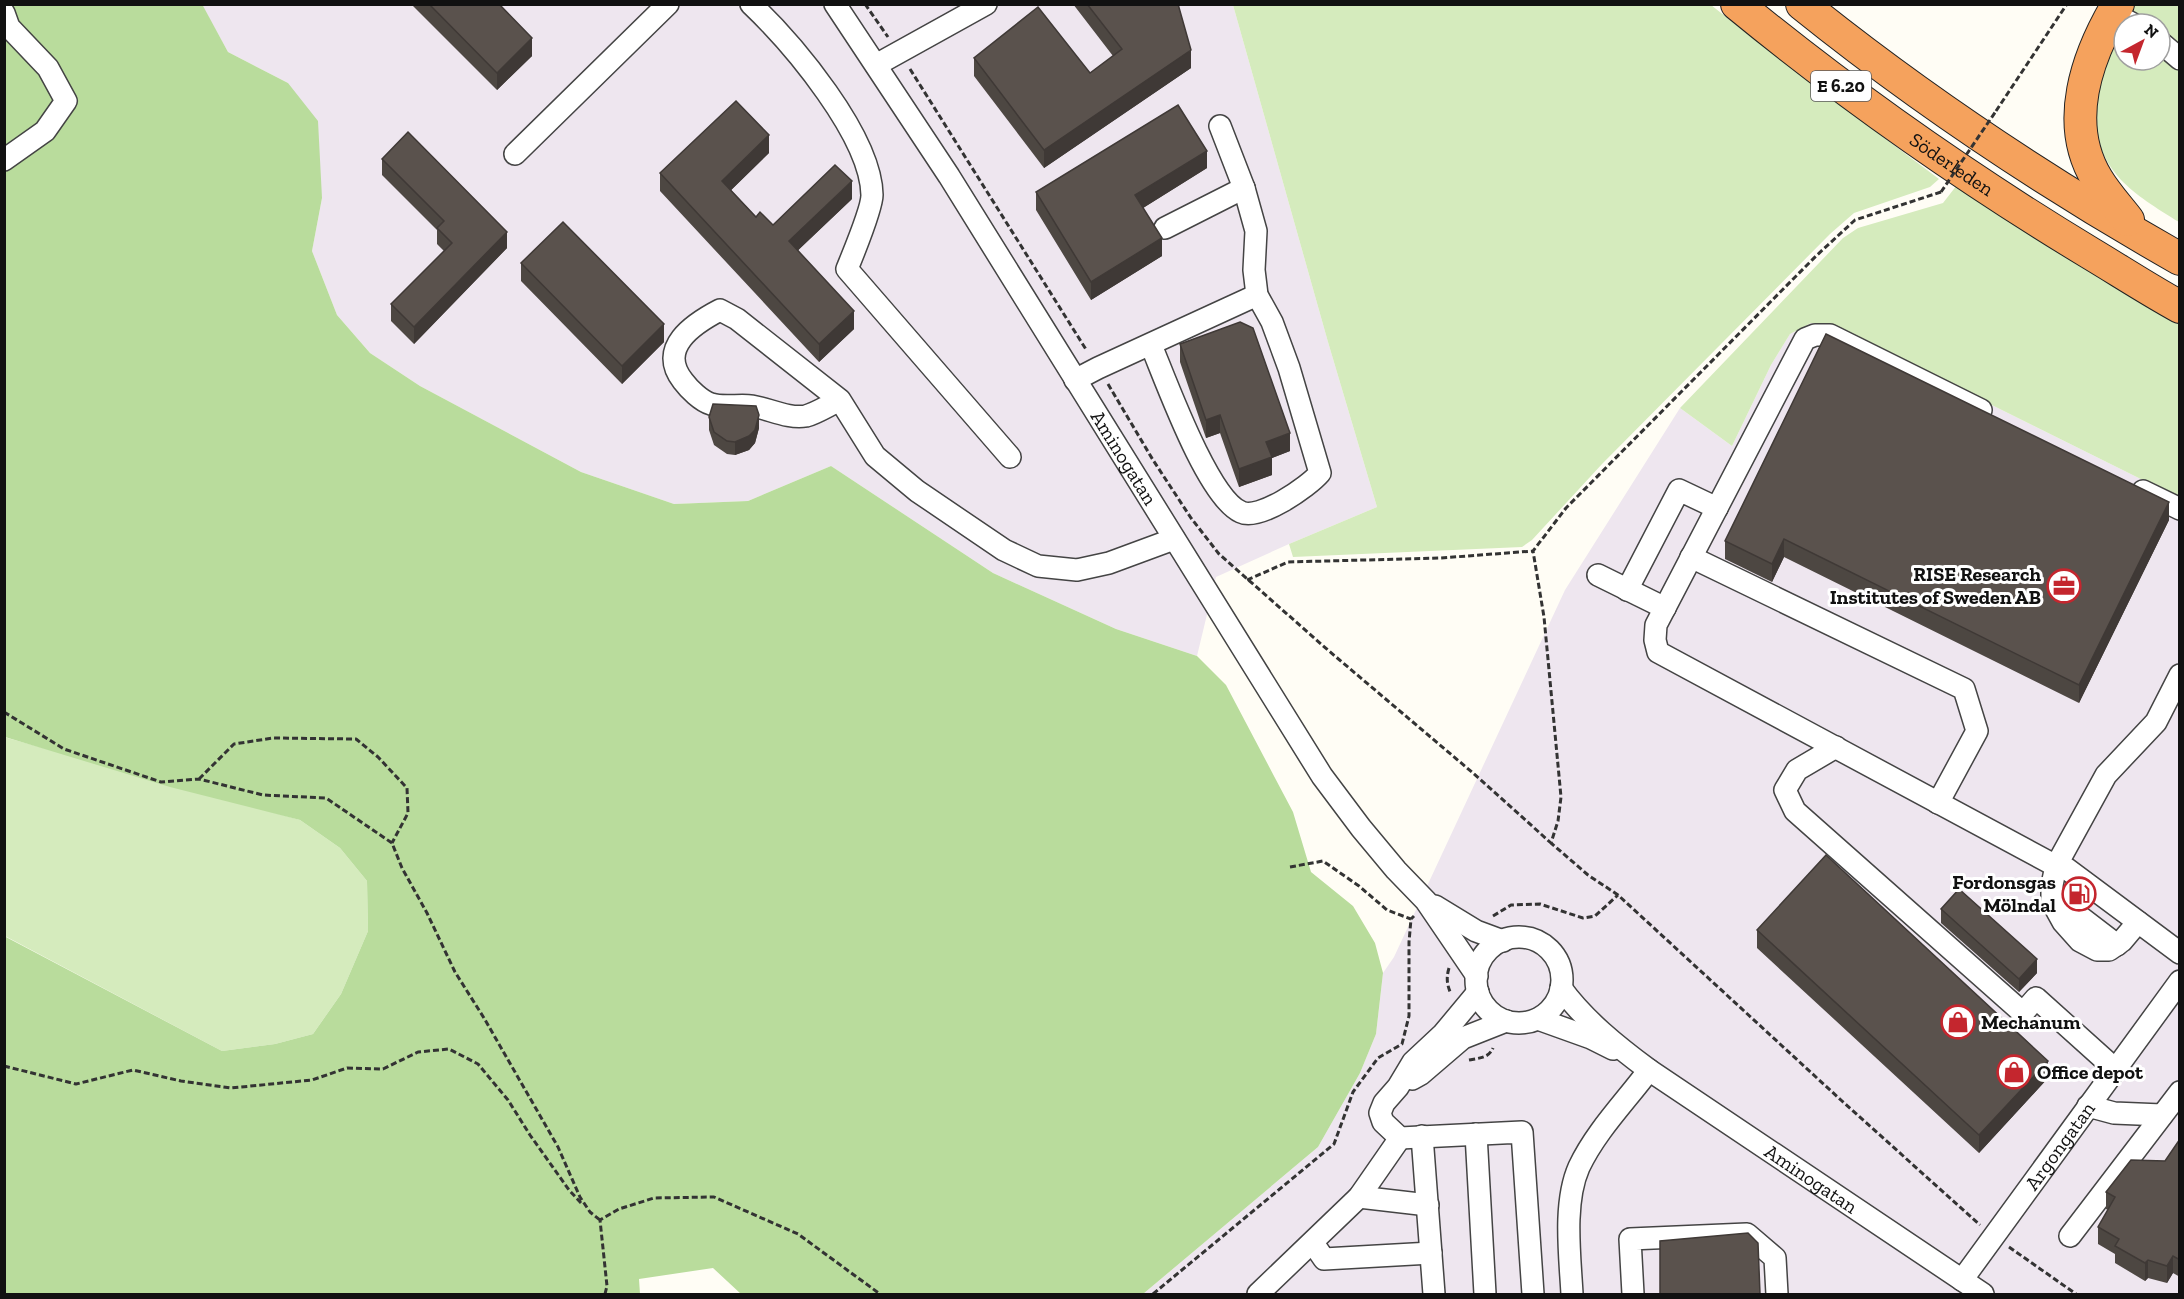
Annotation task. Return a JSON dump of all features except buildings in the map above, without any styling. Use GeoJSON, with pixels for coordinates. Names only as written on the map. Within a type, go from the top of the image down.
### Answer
{"type":"FeatureCollection","features":[{"type":"Feature","properties":{"kind":"highway","name":"Söderleden"},"geometry":{"type":"LineString","coordinates":[[1737,4],[1855,98],[1913,139],[2027,215],[2180,307]]}},
{"type":"Feature","properties":{"kind":"highway","name":"Söderleden"},"geometry":{"type":"LineString","coordinates":[[1802,4],[1936,106],[2180,259]]}},
{"type":"Feature","properties":{"kind":"highway"},"geometry":{"type":"LineString","coordinates":[[2112,30],[2090,64],[2081,102],[2080,126],[2084,146],[2097,179],[2142,237]]}},
{"type":"Feature","properties":{"kind":"street"},"geometry":{"type":"LineString","coordinates":[[515,153],[668,4]]}},
{"type":"Feature","properties":{"kind":"street"},"geometry":{"type":"LineString","coordinates":[[751,4],[792,48],[827,94],[867,165],[872,197],[847,269],[1010,457]]}},
{"type":"Feature","properties":{"kind":"street","name":"Aminogatan"},"geometry":{"type":"LineString","coordinates":[[835,4],[949,176],[1322,776],[1361,828],[1426,901],[1477,984],[1486,1006],[1506,1021],[1522,1023],[1538,1019],[1591,1038],[1645,1066]]}},
{"type":"Feature","properties":{"kind":"street"},"geometry":{"type":"LineString","coordinates":[[876,65],[986,4]]}},
{"type":"Feature","properties":{"kind":"street"},"geometry":{"type":"LineString","coordinates":[[4,13],[9,27],[48,68],[66,101],[45,131],[4,160]]}},
{"type":"Feature","properties":{"kind":"street"},"geometry":{"type":"LineString","coordinates":[[1151,345],[1208,475],[1227,502],[1241,512],[1249,514],[1271,507],[1300,491],[1320,474],[1289,368],[1272,322],[1257,295],[1254,270],[1256,231],[1244,188],[1220,126]]}},
{"type":"Feature","properties":{"kind":"street"},"geometry":{"type":"LineString","coordinates":[[1165,228],[1244,188]]}},
{"type":"Feature","properties":{"kind":"street"},"geometry":{"type":"LineString","coordinates":[[1076,380],[1257,295]]}},
{"type":"Feature","properties":{"kind":"street"},"geometry":{"type":"LineString","coordinates":[[840,400],[806,416],[783,415],[752,406],[711,404],[689,390],[675,371],[674,355],[679,342],[688,330],[701,320],[720,310],[738,319],[840,400],[875,456],[917,491],[1004,550],[1038,566],[1077,570],[1109,563],[1174,539]]}},
{"type":"Feature","properties":{"kind":"street"},"geometry":{"type":"LineString","coordinates":[[2000,420],[1830,335],[1815,335],[1804,339],[1656,625],[1655,640],[1658,651],[2056,866],[2067,869],[2180,953]]}},
{"type":"Feature","properties":{"kind":"street"},"geometry":{"type":"LineString","coordinates":[[2127,483],[2180,509]]}},
{"type":"Feature","properties":{"kind":"street"},"geometry":{"type":"LineString","coordinates":[[1628,590],[1679,490],[1717,508]]}},
{"type":"Feature","properties":{"kind":"street"},"geometry":{"type":"LineString","coordinates":[[1691,557],[1964,689],[1977,731],[1938,803]]}},
{"type":"Feature","properties":{"kind":"street"},"geometry":{"type":"LineString","coordinates":[[1598,575],[1665,608]]}},
{"type":"Feature","properties":{"kind":"street"},"geometry":{"type":"LineString","coordinates":[[2138,922],[2117,945],[2052,896],[2052,885],[2056,866],[2106,775],[2156,722],[2180,675]]}},
{"type":"Feature","properties":{"kind":"street"},"geometry":{"type":"LineString","coordinates":[[1836,747],[1797,770],[1785,790],[1795,811],[2023,1013],[2036,999],[2115,1069]]}},
{"type":"Feature","properties":{"kind":"street","name":"Aminogatan"},"geometry":{"type":"LineString","coordinates":[[1426,901],[1476,931],[1503,941],[1513,938],[1533,940],[1550,951],[1560,968],[1561,988],[1569,999],[1601,1030],[1645,1066],[1983,1294]]}},
{"type":"Feature","properties":{"kind":"street"},"geometry":{"type":"LineString","coordinates":[[1503,941],[1495,945],[1482,959],[1477,984],[1443,1034],[1413,1062],[1398,1087],[1384,1103],[1380,1113],[1383,1122],[1400,1138],[1522,1132],[1533,1294]]}},
{"type":"Feature","properties":{"kind":"street","name":"Argongatan"},"geometry":{"type":"LineString","coordinates":[[1962,1280],[2180,981]]}},
{"type":"Feature","properties":{"kind":"street"},"geometry":{"type":"LineString","coordinates":[[1538,1019],[1553,1006],[1561,988]]}},
{"type":"Feature","properties":{"kind":"street"},"geometry":{"type":"LineString","coordinates":[[1398,1087],[1421,1074],[1463,1038],[1506,1021]]}},
{"type":"Feature","properties":{"kind":"street"},"geometry":{"type":"LineString","coordinates":[[1572,1294],[1569,1241],[1572,1191],[1579,1168],[1590,1146],[1645,1066]]}},
{"type":"Feature","properties":{"kind":"street"},"geometry":{"type":"LineString","coordinates":[[2070,1236],[2180,1092]]}},
{"type":"Feature","properties":{"kind":"street"},"geometry":{"type":"LineString","coordinates":[[2088,1106],[2114,1113],[2162,1115]]}},
{"type":"Feature","properties":{"kind":"street"},"geometry":{"type":"LineString","coordinates":[[1476,1134],[1485,1294]]}},
{"type":"Feature","properties":{"kind":"street"},"geometry":{"type":"LineString","coordinates":[[1422,1137],[1434,1294]]}},
{"type":"Feature","properties":{"kind":"street"},"geometry":{"type":"LineString","coordinates":[[1258,1294],[1359,1197],[1400,1138]]}},
{"type":"Feature","properties":{"kind":"street"},"geometry":{"type":"LineString","coordinates":[[1359,1197],[1428,1205]]}},
{"type":"Feature","properties":{"kind":"street"},"geometry":{"type":"LineString","coordinates":[[1633,1294],[1630,1239],[1747,1234],[1775,1258],[1777,1294]]}},
{"type":"Feature","properties":{"kind":"street"},"geometry":{"type":"LineString","coordinates":[[1313,1243],[1324,1259],[1431,1253]]}},
{"type":"Feature","properties":{"kind":"path"},"geometry":{"type":"LineString","coordinates":[[2067,4],[1941,192],[1855,220],[1816,256],[1566,508],[1533,551],[1544,617],[1561,797],[1558,821],[1551,843],[1588,875],[1618,895],[1965,1213],[2076,1294]]}},
{"type":"Feature","properties":{"kind":"path"},"geometry":{"type":"LineString","coordinates":[[1247,580],[1288,562],[1441,558],[1533,551]]}},
{"type":"Feature","properties":{"kind":"path"},"geometry":{"type":"LineString","coordinates":[[4,712],[64,749],[161,782],[199,779],[264,795],[326,798],[392,843],[402,868],[427,913],[455,972],[558,1147],[580,1197],[590,1212]]}},
{"type":"Feature","properties":{"kind":"path"},"geometry":{"type":"LineString","coordinates":[[199,779],[234,744],[273,738],[356,739],[378,757],[407,788],[408,813],[392,843]]}},
{"type":"Feature","properties":{"kind":"path"},"geometry":{"type":"LineString","coordinates":[[1290,867],[1323,861],[1359,886],[1387,910],[1411,919]]}},
{"type":"Feature","properties":{"kind":"path"},"geometry":{"type":"LineString","coordinates":[[1153,1294],[1334,1144],[1353,1092],[1378,1058],[1402,1044],[1409,1016],[1411,919],[1426,901]]}},
{"type":"Feature","properties":{"kind":"path"},"geometry":{"type":"LineString","coordinates":[[4,1066],[76,1084],[133,1070],[181,1082],[231,1088],[312,1080],[348,1068],[383,1069],[418,1052],[449,1049],[478,1064],[508,1100],[569,1190],[600,1220],[607,1286],[605,1294]]}},
{"type":"Feature","properties":{"kind":"path"},"geometry":{"type":"LineString","coordinates":[[600,1220],[619,1209],[654,1198],[714,1197],[798,1234],[880,1294]]}},
{"type":"Feature","properties":{"kind":"shaded area"},"geometry":{"type":"Polygon","coordinates":[[[202,5],[1233,5],[1377,507],[1216,577],[1197,656],[1116,629],[993,573],[831,466],[748,501],[674,504],[581,472],[420,386],[370,353],[337,315],[312,251],[322,198],[288,83],[228,52],[202,5]]]}},
{"type":"Feature","properties":{"kind":"shaded area"},"geometry":{"type":"Polygon","coordinates":[[[1811,323],[1839,329],[2179,498],[2179,1294],[1143,1294],[1318,1147],[1360,1073],[1376,1034],[1383,973],[1394,957],[1565,590],[1680,408],[1732,446],[1771,365],[1790,334],[1811,323]]]}},
{"type":"Feature","properties":{"kind":"green space"},"geometry":{"type":"Polygon","coordinates":[[[202,4],[228,52],[288,83],[318,121],[322,198],[312,251],[337,315],[370,353],[420,386],[581,472],[674,504],[748,501],[831,466],[993,573],[1116,629],[1197,656],[1226,685],[1293,812],[1311,872],[1353,906],[1375,943],[1383,973],[1376,1034],[1360,1073],[1318,1147],[1143,1294],[741,1294],[713,1268],[639,1279],[640,1294],[5,1294],[4,936],[222,1051],[275,1044],[313,1034],[341,994],[368,931],[367,881],[340,848],[300,820],[170,787],[5,737],[5,5],[202,4]]]}},
{"type":"Feature","properties":{"kind":"green space"},"geometry":{"type":"Polygon","coordinates":[[[1233,5],[1711,5],[1939,179],[1930,187],[1854,213],[1830,234],[1602,464],[1532,540],[1522,547],[1293,557],[1289,544],[1377,507],[1233,5]]]}},
{"type":"Feature","properties":{"kind":"green space"},"geometry":{"type":"Polygon","coordinates":[[[2130,5],[2179,5],[2179,222],[2133,191],[2120,179],[2102,151],[2097,133],[2096,92],[2099,77],[2112,44],[2112,72],[2172,72],[2172,12],[2127,12],[2130,5]]]}},
{"type":"Feature","properties":{"kind":"green space"},"geometry":{"type":"Polygon","coordinates":[[[1957,185],[2020,229],[2179,324],[2179,498],[1839,329],[1811,323],[1790,334],[1771,365],[1732,446],[1680,408],[1843,238],[1858,228],[1943,203],[1957,185]]]}},
{"type":"Feature","properties":{"kind":"green space"},"geometry":{"type":"Polygon","coordinates":[[[4,737],[300,820],[340,848],[367,881],[368,931],[341,994],[313,1034],[275,1044],[222,1051],[5,936],[4,737]]]}},
{"type":"Feature","properties":{"kind":"place","name":"RISE Research Institutes of Sweden AB"},"geometry":{"type":"Point","coordinates":[2064,586]}},
{"type":"Feature","properties":{"kind":"place","name":"Fordonsgas Mölndal"},"geometry":{"type":"Point","coordinates":[2079,894]}},
{"type":"Feature","properties":{"kind":"place","name":"Mechanum"},"geometry":{"type":"Point","coordinates":[1958,1022]}},
{"type":"Feature","properties":{"kind":"place","name":"Office depot"},"geometry":{"type":"Point","coordinates":[2014,1072]}}]}
